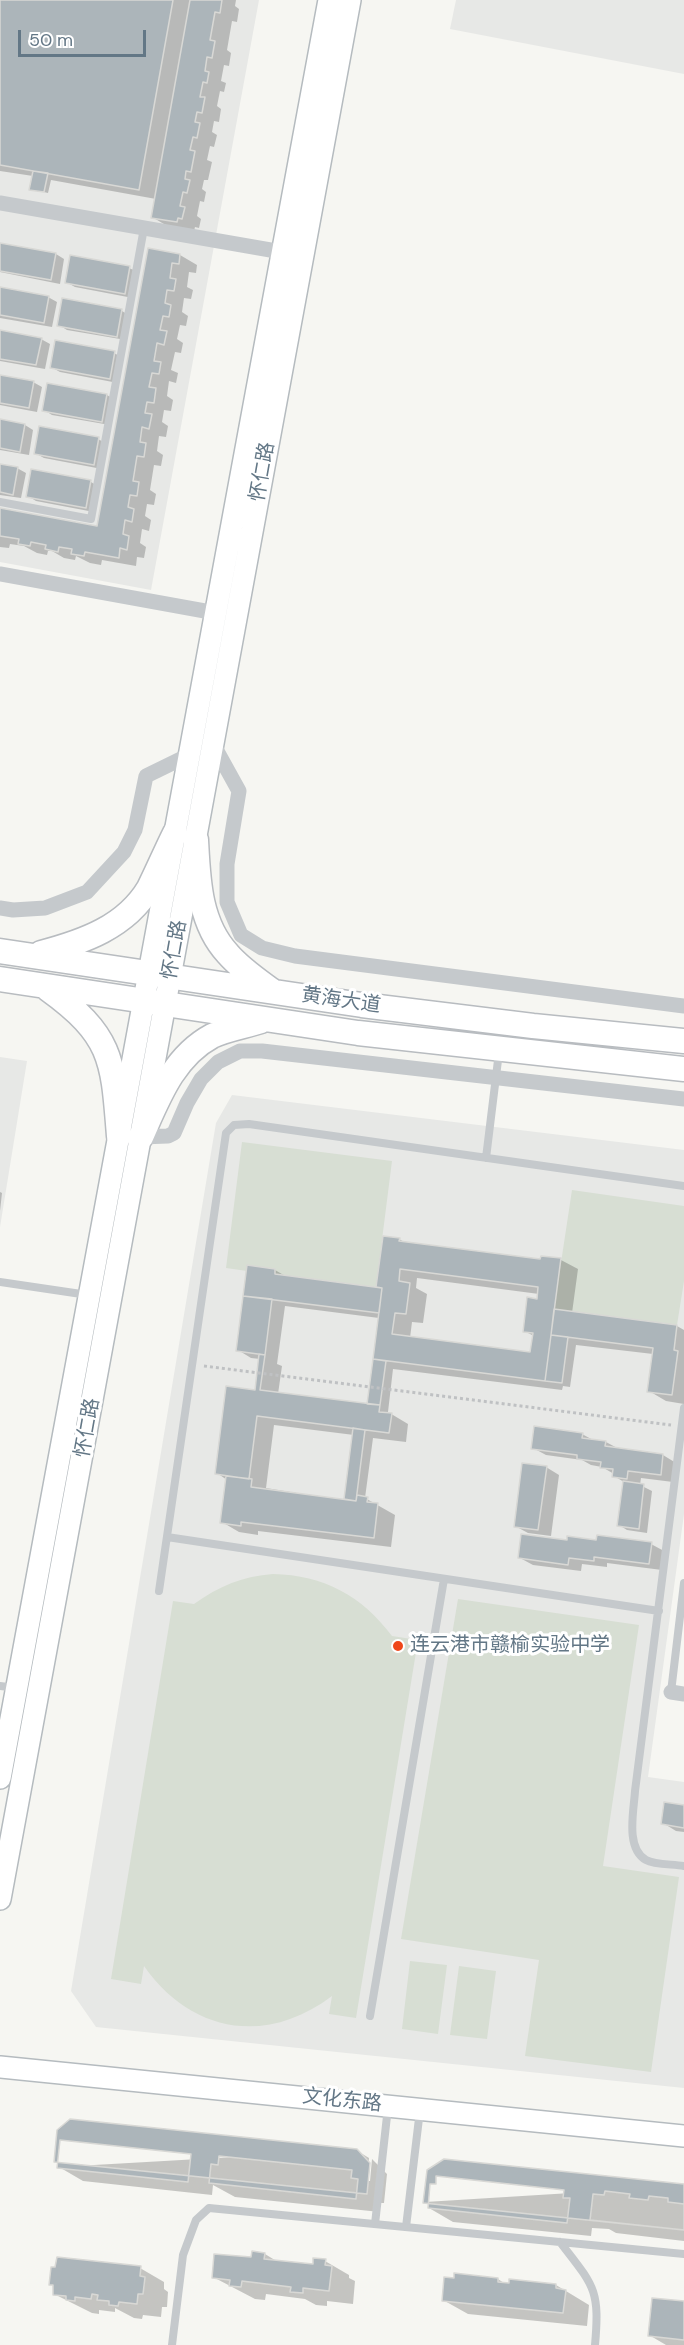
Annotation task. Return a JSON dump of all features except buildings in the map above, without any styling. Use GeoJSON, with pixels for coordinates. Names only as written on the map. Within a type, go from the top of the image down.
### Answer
{"type":"FeatureCollection","features":[{"type":"Feature","properties":{"kind":"main road","name":"怀仁路"},"geometry":{"type":"LineString","coordinates":[[185,837],[189,755],[329,0]]}},
{"type":"Feature","properties":{"kind":"main road","name":"怀仁路"},"geometry":{"type":"LineString","coordinates":[[0,1899],[154,1003],[185,837],[213,744],[350,0]]}},
{"type":"Feature","properties":{"kind":"main road"},"geometry":{"type":"LineString","coordinates":[[32,956],[82,942],[109,928],[129,913],[185,837]]}},
{"type":"Feature","properties":{"kind":"main road"},"geometry":{"type":"LineString","coordinates":[[185,837],[204,912],[212,932],[238,965],[273,991]]}},
{"type":"Feature","properties":{"kind":"main road","name":"黄海大道"},"geometry":{"type":"LineString","coordinates":[[0,951],[510,1023],[684,1041]]}},
{"type":"Feature","properties":{"kind":"main road","name":"黄海大道"},"geometry":{"type":"LineString","coordinates":[[0,980],[499,1050],[684,1069]]}},
{"type":"Feature","properties":{"kind":"main road"},"geometry":{"type":"LineString","coordinates":[[44,986],[75,1008],[104,1045],[130,1136]]}},
{"type":"Feature","properties":{"kind":"main road"},"geometry":{"type":"LineString","coordinates":[[130,1136],[179,1063],[196,1046],[214,1035],[267,1019]]}},
{"type":"Feature","properties":{"kind":"main road","name":"怀仁路"},"geometry":{"type":"LineString","coordinates":[[0,1778],[8,1687],[90,1295],[130,1136]]}},
{"type":"Feature","properties":{"kind":"main road","name":"文化东路"},"geometry":{"type":"LineString","coordinates":[[0,2067],[684,2136]]}},
{"type":"Feature","properties":{"kind":"street"},"geometry":{"type":"LineString","coordinates":[[0,203],[282,252]]}},
{"type":"Feature","properties":{"kind":"street"},"geometry":{"type":"LineString","coordinates":[[0,574],[216,613]]}},
{"type":"Feature","properties":{"kind":"street"},"geometry":{"type":"LineString","coordinates":[[213,744],[239,791],[227,864],[226,902],[241,935],[262,948],[295,956],[684,1006]]}},
{"type":"Feature","properties":{"kind":"street"},"geometry":{"type":"LineString","coordinates":[[0,908],[13,910],[45,908],[87,892],[124,852],[132,837],[146,776],[189,755]]}},
{"type":"Feature","properties":{"kind":"street"},"geometry":{"type":"LineString","coordinates":[[130,1136],[168,1136],[174,1133],[201,1079],[218,1062],[240,1051],[262,1051],[684,1099]]}},
{"type":"Feature","properties":{"kind":"lane"},"geometry":{"type":"LineString","coordinates":[[0,502],[91,519],[144,228]]}},
{"type":"Feature","properties":{"kind":"lane"},"geometry":{"type":"LineString","coordinates":[[486,1158],[499,1050]]}},
{"type":"Feature","properties":{"kind":"lane"},"geometry":{"type":"LineString","coordinates":[[159,1592],[226,1133],[234,1125],[249,1124],[684,1186]]}},
{"type":"Feature","properties":{"kind":"lane"},"geometry":{"type":"LineString","coordinates":[[0,1282],[90,1295]]}},
{"type":"Feature","properties":{"kind":"lane"},"geometry":{"type":"LineString","coordinates":[[684,1408],[635,1791],[633,1835],[638,1852],[647,1860],[684,1866]]}},
{"type":"Feature","properties":{"kind":"lane"},"geometry":{"type":"LineString","coordinates":[[167,1537],[658,1611]]}},
{"type":"Feature","properties":{"kind":"lane"},"geometry":{"type":"LineString","coordinates":[[370,2016],[444,1579]]}},
{"type":"Feature","properties":{"kind":"lane"},"geometry":{"type":"LineString","coordinates":[[677,1693],[684,1583]]}},
{"type":"Feature","properties":{"kind":"lane"},"geometry":{"type":"LineString","coordinates":[[375,2224],[388,2106]]}},
{"type":"Feature","properties":{"kind":"lane"},"geometry":{"type":"LineString","coordinates":[[406,2227],[420,2109]]}},
{"type":"Feature","properties":{"kind":"lane"},"geometry":{"type":"LineString","coordinates":[[172,2345],[183,2255],[196,2220],[209,2208],[684,2254]]}},
{"type":"Feature","properties":{"kind":"lane"},"geometry":{"type":"LineString","coordinates":[[560,2242],[589,2279],[595,2294],[598,2313],[595,2345]]}},
{"type":"Feature","properties":{"kind":"path"},"geometry":{"type":"LineString","coordinates":[[192,1365],[682,1426]]}},
{"type":"Feature","properties":{"kind":"shaded area"},"geometry":{"type":"Polygon","coordinates":[[[0,0],[259,0],[151,590],[0,562],[0,0]]]}},
{"type":"Feature","properties":{"kind":"shaded area"},"geometry":{"type":"Polygon","coordinates":[[[456,0],[684,0],[684,74],[450,29],[456,0]]]}},
{"type":"Feature","properties":{"kind":"shaded area"},"geometry":{"type":"Polygon","coordinates":[[[0,1057],[27,1061],[0,1227],[0,1057]]]}},
{"type":"Feature","properties":{"kind":"shaded area","name":"连云港市赣榆实验中学"},"geometry":{"type":"Polygon","coordinates":[[[232,1095],[684,1150],[684,1514],[648,1777],[684,1782],[684,2088],[96,2027],[71,1991],[216,1123],[232,1095]]]}},
{"type":"Feature","properties":{"kind":"shaded area"},"geometry":{"type":"Polygon","coordinates":[[[242,1142],[392,1161],[376,1287],[275,1274],[275,1269],[248,1265],[247,1271],[226,1268],[242,1142]]]}},
{"type":"Feature","properties":{"kind":"shaded area"},"geometry":{"type":"Polygon","coordinates":[[[572,1190],[684,1206],[684,1281],[677,1325],[554,1309],[572,1190]]]}},
{"type":"Feature","properties":{"kind":"shaded area"},"geometry":{"type":"Polygon","coordinates":[[[273,1574],[309,1578],[340,1590],[368,1610],[392,1636],[418,1640],[356,2018],[329,2014],[332,1996],[307,2012],[281,2022],[256,2026],[231,2025],[207,2018],[184,2006],[163,1989],[144,1966],[141,1984],[111,1979],[173,1601],[194,1604],[232,1583],[273,1574]]]}},
{"type":"Feature","properties":{"kind":"shaded area"},"geometry":{"type":"Polygon","coordinates":[[[458,1599],[639,1625],[603,1866],[679,1877],[651,2072],[525,2056],[539,1960],[401,1939],[458,1599]]]}},
{"type":"Feature","properties":{"kind":"shaded area"},"geometry":{"type":"Polygon","coordinates":[[[410,1961],[447,1965],[438,2034],[402,2029],[410,1961]]]}},
{"type":"Feature","properties":{"kind":"shaded area"},"geometry":{"type":"Polygon","coordinates":[[[459,1966],[496,1971],[487,2039],[450,2035],[459,1966]]]}},
{"type":"Feature","properties":{"kind":"place","name":"连云港市赣榆实验中学"},"geometry":{"type":"Point","coordinates":[398,1646]}}]}
